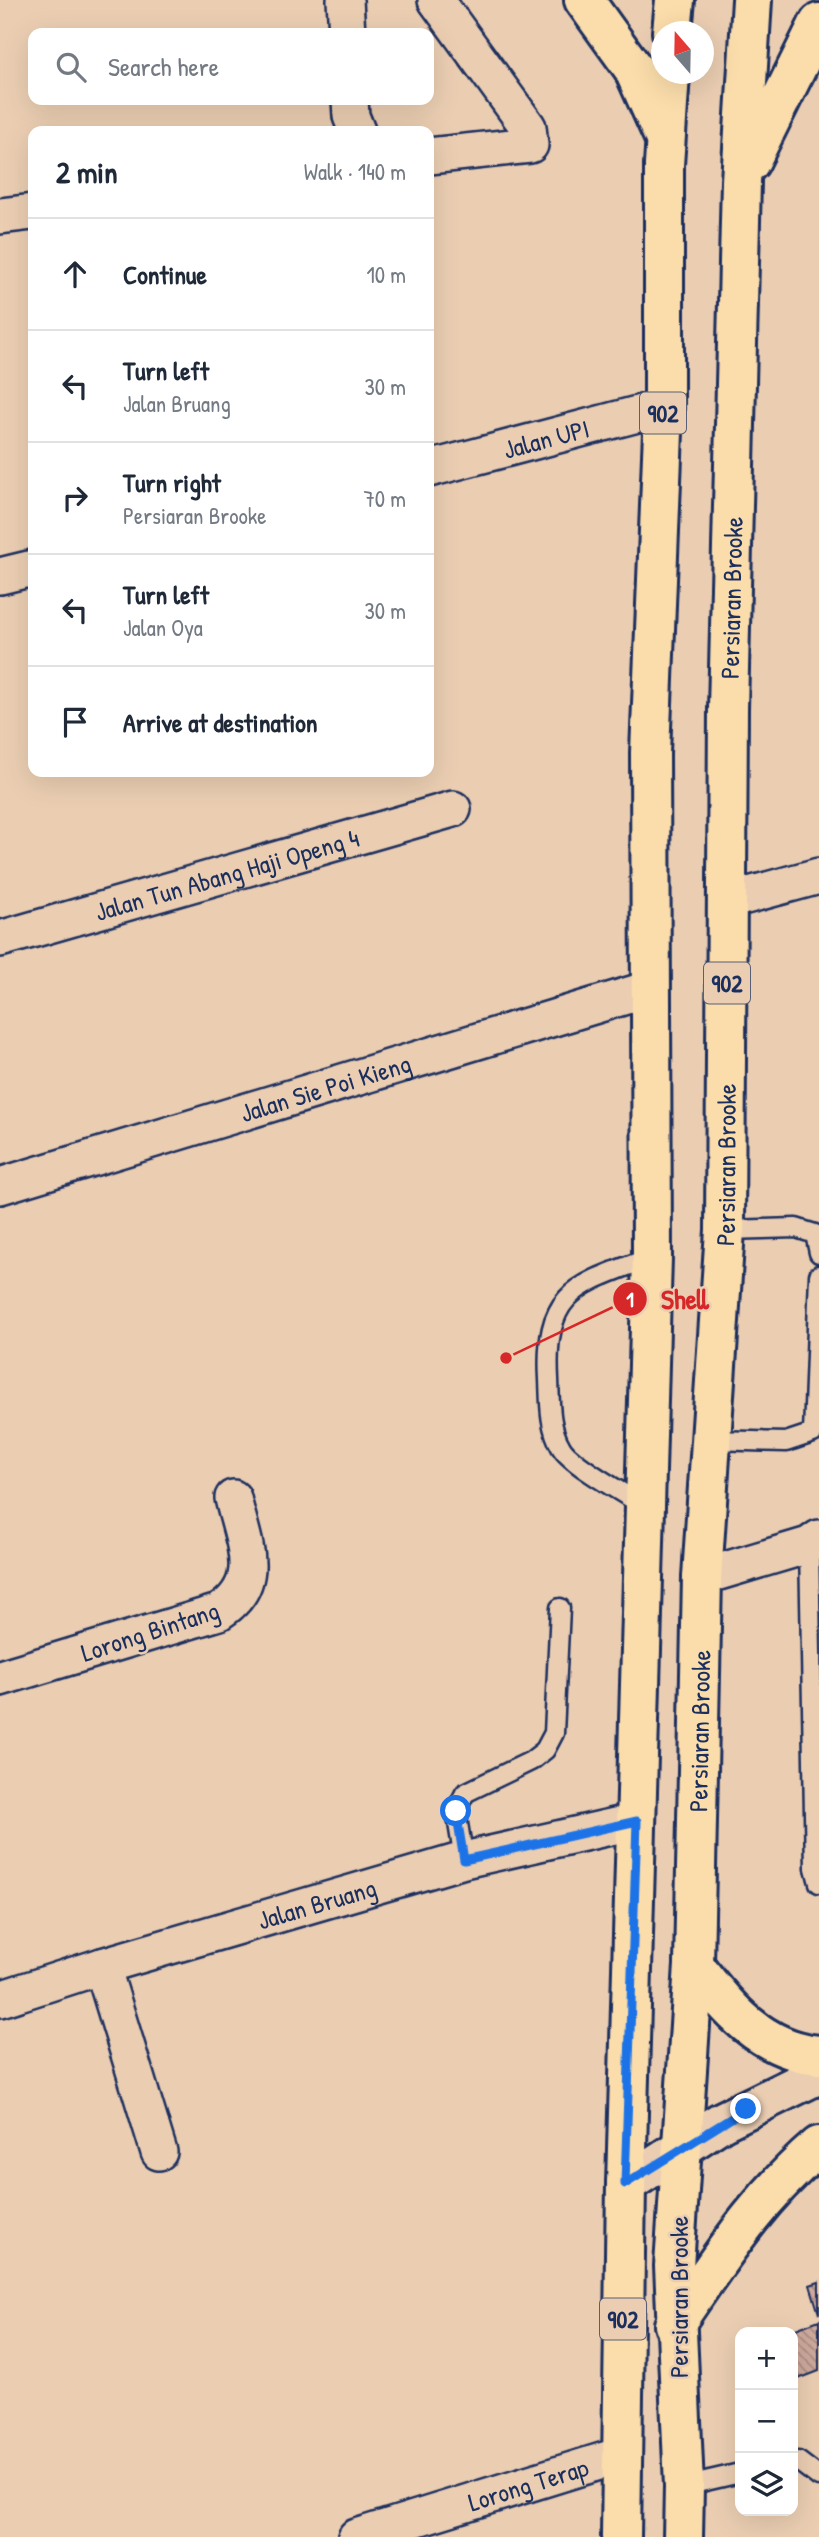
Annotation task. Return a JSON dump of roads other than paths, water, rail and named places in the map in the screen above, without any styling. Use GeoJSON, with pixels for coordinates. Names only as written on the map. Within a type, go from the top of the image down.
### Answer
{"type":"FeatureCollection","features":[{"type":"Feature","properties":{"kind":"main road"},"geometry":{"type":"LineString","coordinates":[[584,0],[633,68],[665,140]]}},
{"type":"Feature","properties":{"kind":"main road"},"geometry":{"type":"LineString","coordinates":[[674,21],[675,0]]}},
{"type":"Feature","properties":{"kind":"main road","name":"Persiaran Brooke"},"geometry":{"type":"LineString","coordinates":[[683,2537],[684,2486],[674,2325],[674,2266],[694,1965],[702,1577],[725,1230],[727,709],[741,181],[752,0]]}},
{"type":"Feature","properties":{"kind":"main road"},"geometry":{"type":"LineString","coordinates":[[741,181],[819,23]]}},
{"type":"Feature","properties":{"kind":"main road","name":"Persiaran Brooke"},"geometry":{"type":"LineString","coordinates":[[621,2537],[625,2184],[652,1257],[650,753],[664,407],[665,140],[669,84]]}},
{"type":"Feature","properties":{"kind":"main road"},"geometry":{"type":"LineString","coordinates":[[694,1965],[724,2004],[749,2028],[773,2043],[819,2055]]}},
{"type":"Feature","properties":{"kind":"main road"},"geometry":{"type":"LineString","coordinates":[[625,2184],[721,2122],[819,2074]]}},
{"type":"Feature","properties":{"kind":"main road"},"geometry":{"type":"LineString","coordinates":[[674,2325],[740,2228],[776,2185],[819,2146]]}},
{"type":"Feature","properties":{"kind":"street"},"geometry":{"type":"LineString","coordinates":[[345,0],[347,28]]}},
{"type":"Feature","properties":{"kind":"street"},"geometry":{"type":"LineString","coordinates":[[434,155],[530,145],[528,127],[436,0]]}},
{"type":"Feature","properties":{"kind":"street"},"geometry":{"type":"LineString","coordinates":[[350,105],[355,126]]}},
{"type":"Feature","properties":{"kind":"street"},"geometry":{"type":"LineString","coordinates":[[0,216],[28,213]]}},
{"type":"Feature","properties":{"kind":"street","name":"Jalan UPI"},"geometry":{"type":"LineString","coordinates":[[434,468],[664,407]]}},
{"type":"Feature","properties":{"kind":"street"},"geometry":{"type":"LineString","coordinates":[[0,576],[28,569]]}},
{"type":"Feature","properties":{"kind":"street","name":"Jalan Tun Abang Haji Openg 4"},"geometry":{"type":"LineString","coordinates":[[0,939],[453,809]]}},
{"type":"Feature","properties":{"kind":"street"},"geometry":{"type":"LineString","coordinates":[[727,901],[819,876]]}},
{"type":"Feature","properties":{"kind":"street","name":"Jalan Sie Poi Kieng"},"geometry":{"type":"LineString","coordinates":[[0,1186],[649,989]]}},
{"type":"Feature","properties":{"kind":"street","name":"Lorong Bintang"},"geometry":{"type":"LineString","coordinates":[[0,1678],[219,1612],[236,1601],[249,1569],[233,1498]]}},
{"type":"Feature","properties":{"kind":"street"},"geometry":{"type":"LineString","coordinates":[[702,1577],[814,1542]]}},
{"type":"Feature","properties":{"kind":"street","name":"Jalan Bruang"},"geometry":{"type":"LineString","coordinates":[[0,2000],[102,1966],[464,1860],[637,1821]]}},
{"type":"Feature","properties":{"kind":"street"},"geometry":{"type":"LineString","coordinates":[[102,1966],[159,2152]]}},
{"type":"Feature","properties":{"kind":"street","name":"Lorong Terap"},"geometry":{"type":"LineString","coordinates":[[356,2537],[621,2455]]}},
{"type":"Feature","properties":{"kind":"lane"},"geometry":{"type":"LineString","coordinates":[[725,1230],[796,1228],[815,1234],[819,1253]]}},
{"type":"Feature","properties":{"kind":"lane"},"geometry":{"type":"LineString","coordinates":[[643,1506],[561,1449],[551,1422],[549,1328],[561,1303],[593,1279],[652,1257]]}},
{"type":"Feature","properties":{"kind":"lane"},"geometry":{"type":"LineString","coordinates":[[711,1440],[786,1442],[813,1433],[819,1275]]}},
{"type":"Feature","properties":{"kind":"lane"},"geometry":{"type":"LineString","coordinates":[[814,1542],[815,1868],[819,1883]]}},
{"type":"Feature","properties":{"kind":"lane"},"geometry":{"type":"LineString","coordinates":[[464,1860],[456,1811],[465,1793],[531,1761],[545,1750],[554,1733],[561,1608]]}},
{"type":"Feature","properties":{"kind":"lane"},"geometry":{"type":"LineString","coordinates":[[798,2462],[819,2477]]}},
{"type":"Feature","properties":{"kind":"lane"},"geometry":{"type":"LineString","coordinates":[[684,2486],[735,2474]]}},
{"type":"Feature","properties":{"kind":"place","name":"Shell"},"geometry":{"type":"Point","coordinates":[506,1358]}}]}
